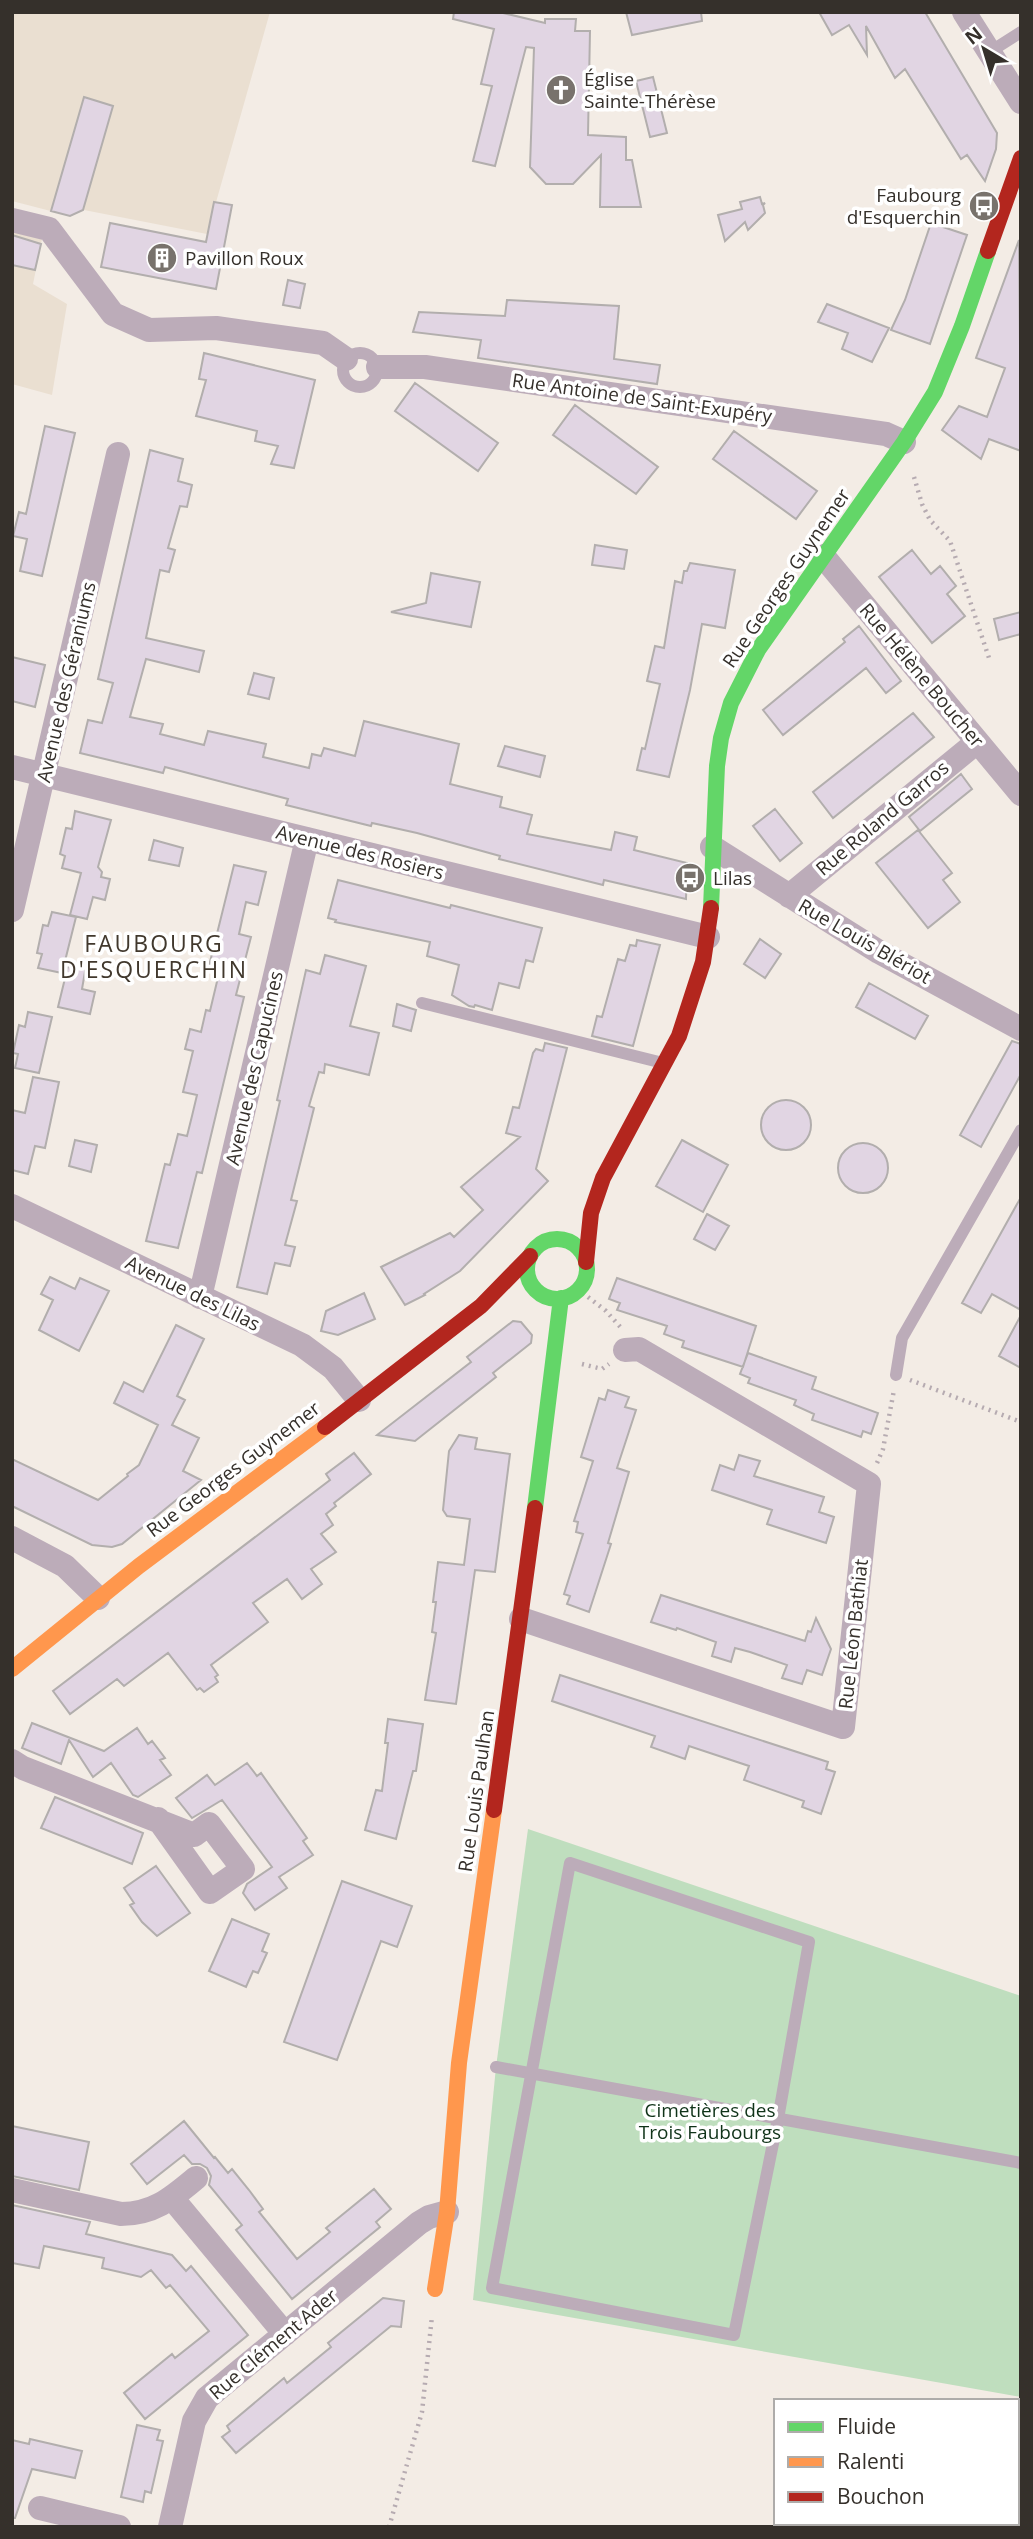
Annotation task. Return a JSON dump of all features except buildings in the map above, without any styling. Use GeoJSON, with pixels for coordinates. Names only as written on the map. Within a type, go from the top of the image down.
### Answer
{"type":"FeatureCollection","features":[{"type":"Feature","properties":{"kind":"main road","name":"Rue Georges Guynemer"},"geometry":{"type":"LineString","coordinates":[[548,1240],[574,1219],[665,1063],[688,1012],[708,937],[717,766],[731,703],[758,650],[925,410],[942,378],[1021,158]]}},
{"type":"Feature","properties":{"kind":"main road","name":"Rue Georges Guynemer"},"geometry":{"type":"LineString","coordinates":[[586,1262],[593,1205],[612,1157]]}},
{"type":"Feature","properties":{"kind":"main road"},"geometry":{"type":"LineString","coordinates":[[563,1239],[572,1243],[583,1253],[586,1262],[586,1277],[579,1290],[561,1298],[542,1295],[534,1288],[528,1276],[530,1256],[539,1245],[548,1240],[563,1239]]}},
{"type":"Feature","properties":{"kind":"main road","name":"Rue Georges Guynemer"},"geometry":{"type":"LineString","coordinates":[[12,1669],[98,1598],[481,1306],[530,1256]]}},
{"type":"Feature","properties":{"kind":"main road","name":"Rue Georges Guynemer"},"geometry":{"type":"LineString","coordinates":[[481,1306],[506,1296],[525,1293],[542,1295]]}},
{"type":"Feature","properties":{"kind":"main road","name":"Rue Louis Paulhan"},"geometry":{"type":"LineString","coordinates":[[435,2289],[447,2212],[459,2063],[522,1619],[561,1298]]}},
{"type":"Feature","properties":{"kind":"street"},"geometry":{"type":"LineString","coordinates":[[964,12],[1021,102]]}},
{"type":"Feature","properties":{"kind":"street"},"geometry":{"type":"LineString","coordinates":[[12,220],[49,229],[113,314],[149,330],[216,328],[323,343],[346,359]]}},
{"type":"Feature","properties":{"kind":"street","name":"Rue Antoine de Saint-Exupéry"},"geometry":{"type":"LineString","coordinates":[[378,367],[425,367],[886,433],[904,442]]}},
{"type":"Feature","properties":{"kind":"street","name":"Avenue des Géraniums"},"geometry":{"type":"LineString","coordinates":[[12,910],[118,454]]}},
{"type":"Feature","properties":{"kind":"street","name":"Rue Hélène Boucher"},"geometry":{"type":"LineString","coordinates":[[823,556],[1021,794]]}},
{"type":"Feature","properties":{"kind":"street","name":"Rue Roland Garros"},"geometry":{"type":"LineString","coordinates":[[789,896],[977,742]]}},
{"type":"Feature","properties":{"kind":"street","name":"Avenue des Rosiers"},"geometry":{"type":"LineString","coordinates":[[12,767],[708,937]]}},
{"type":"Feature","properties":{"kind":"street","name":"Avenue des Capucines"},"geometry":{"type":"LineString","coordinates":[[200,1297],[307,839]]}},
{"type":"Feature","properties":{"kind":"street","name":"Rue Louis Blériot"},"geometry":{"type":"LineString","coordinates":[[712,847],[879,952],[1021,1028]]}},
{"type":"Feature","properties":{"kind":"street","name":"Avenue des Lilas"},"geometry":{"type":"LineString","coordinates":[[12,1206],[311,1351],[341,1377],[359,1400]]}},
{"type":"Feature","properties":{"kind":"street"},"geometry":{"type":"LineString","coordinates":[[632,1349],[869,1484]]}},
{"type":"Feature","properties":{"kind":"street","name":"Rue Léon Bathiat"},"geometry":{"type":"LineString","coordinates":[[522,1619],[843,1727],[869,1484]]}},
{"type":"Feature","properties":{"kind":"street"},"geometry":{"type":"LineString","coordinates":[[12,1538],[65,1566],[98,1598]]}},
{"type":"Feature","properties":{"kind":"street"},"geometry":{"type":"LineString","coordinates":[[12,1761],[23,1768],[158,1819]]}},
{"type":"Feature","properties":{"kind":"street"},"geometry":{"type":"LineString","coordinates":[[12,2190],[121,2214],[143,2213],[173,2198],[196,2178]]}},
{"type":"Feature","properties":{"kind":"street"},"geometry":{"type":"LineString","coordinates":[[173,2198],[285,2334]]}},
{"type":"Feature","properties":{"kind":"street","name":"Rue Clément Ader"},"geometry":{"type":"LineString","coordinates":[[170,2527],[192,2428],[200,2408],[213,2393],[419,2223],[447,2212]]}},
{"type":"Feature","properties":{"kind":"street"},"geometry":{"type":"LineString","coordinates":[[40,2508],[119,2527]]}},
{"type":"Feature","properties":{"kind":"lane"},"geometry":{"type":"LineString","coordinates":[[988,53],[1021,32]]}},
{"type":"Feature","properties":{"kind":"lane"},"geometry":{"type":"LineString","coordinates":[[365,353],[378,367],[374,381],[369,386],[354,387],[344,378],[343,365],[352,355],[365,353]]}},
{"type":"Feature","properties":{"kind":"lane"},"geometry":{"type":"LineString","coordinates":[[422,1003],[665,1063]]}},
{"type":"Feature","properties":{"kind":"lane"},"geometry":{"type":"LineString","coordinates":[[896,1375],[902,1338],[1021,1130]]}},
{"type":"Feature","properties":{"kind":"lane"},"geometry":{"type":"LineString","coordinates":[[570,1863],[809,1942],[778,2119],[734,2335],[492,2288],[533,2074],[570,1863]]}},
{"type":"Feature","properties":{"kind":"lane"},"geometry":{"type":"LineString","coordinates":[[496,2067],[1021,2163]]}},
{"type":"Feature","properties":{"kind":"path"},"geometry":{"type":"LineString","coordinates":[[904,442],[922,504],[930,520],[950,541],[989,658]]}},
{"type":"Feature","properties":{"kind":"path"},"geometry":{"type":"LineString","coordinates":[[554,1357],[602,1369],[632,1349],[606,1311],[579,1290]]}},
{"type":"Feature","properties":{"kind":"path"},"geometry":{"type":"LineString","coordinates":[[869,1484],[883,1449],[896,1375],[1021,1422]]}},
{"type":"Feature","properties":{"kind":"path"},"geometry":{"type":"LineString","coordinates":[[389,2527],[422,2412],[435,2289]]}},
{"type":"Feature","properties":{"kind":"shaded area"},"geometry":{"type":"Polygon","coordinates":[[[12,12],[270,12],[207,234],[84,210],[70,216],[12,201],[12,12]]]}},
{"type":"Feature","properties":{"kind":"shaded area"},"geometry":{"type":"Polygon","coordinates":[[[12,232],[42,239],[33,284],[67,304],[52,395],[12,384],[12,232]]]}},
{"type":"Feature","properties":{"kind":"green space","name":"Cimetières des Trois Faubourgs"},"geometry":{"type":"Polygon","coordinates":[[[528,1829],[1021,1996],[1021,2397],[473,2300],[496,2067],[528,1829]]]}},
{"type":"Feature","properties":{"kind":"traffic: fast"},"geometry":{"type":"LineString","coordinates":[[711,908],[717,766],[721,738],[731,703],[758,650],[904,442],[935,392],[988,251]]}},
{"type":"Feature","properties":{"kind":"traffic: fast"},"geometry":{"type":"LineString","coordinates":[[557,1239],[574,1244],[582,1252],[587,1269],[582,1286],[574,1294],[557,1299],[540,1294],[532,1286],[527,1269],[532,1252],[540,1244],[557,1239]]}},
{"type":"Feature","properties":{"kind":"traffic: fast"},"geometry":{"type":"LineString","coordinates":[[535,1508],[561,1298]]}},
{"type":"Feature","properties":{"kind":"traffic: slow"},"geometry":{"type":"LineString","coordinates":[[12,1669],[139,1566],[325,1427]]}},
{"type":"Feature","properties":{"kind":"traffic: slow"},"geometry":{"type":"LineString","coordinates":[[435,2289],[447,2212],[459,2063],[494,1810]]}},
{"type":"Feature","properties":{"kind":"traffic: jam"},"geometry":{"type":"LineString","coordinates":[[988,251],[1021,158]]}},
{"type":"Feature","properties":{"kind":"traffic: jam"},"geometry":{"type":"LineString","coordinates":[[586,1262],[591,1213],[603,1178],[679,1036],[703,962],[711,908]]}},
{"type":"Feature","properties":{"kind":"traffic: jam"},"geometry":{"type":"LineString","coordinates":[[325,1427],[481,1306],[530,1256]]}},
{"type":"Feature","properties":{"kind":"traffic: jam"},"geometry":{"type":"LineString","coordinates":[[494,1810],[535,1508]]}},
{"type":"Feature","properties":{"kind":"place","name":"Église Sainte-Thérèse"},"geometry":{"type":"Point","coordinates":[561,90]}},
{"type":"Feature","properties":{"kind":"place","name":"Faubourg d'Esquerchin"},"geometry":{"type":"Point","coordinates":[984,206]}},
{"type":"Feature","properties":{"kind":"place","name":"Pavillon Roux"},"geometry":{"type":"Point","coordinates":[162,258]}},
{"type":"Feature","properties":{"kind":"place","name":"Lilas"},"geometry":{"type":"Point","coordinates":[690,878]}},
{"type":"Feature","properties":{"kind":"district","name":"FAUBOURG D'ESQUERCHIN"},"geometry":{"type":"Point","coordinates":[154,957]}}]}
